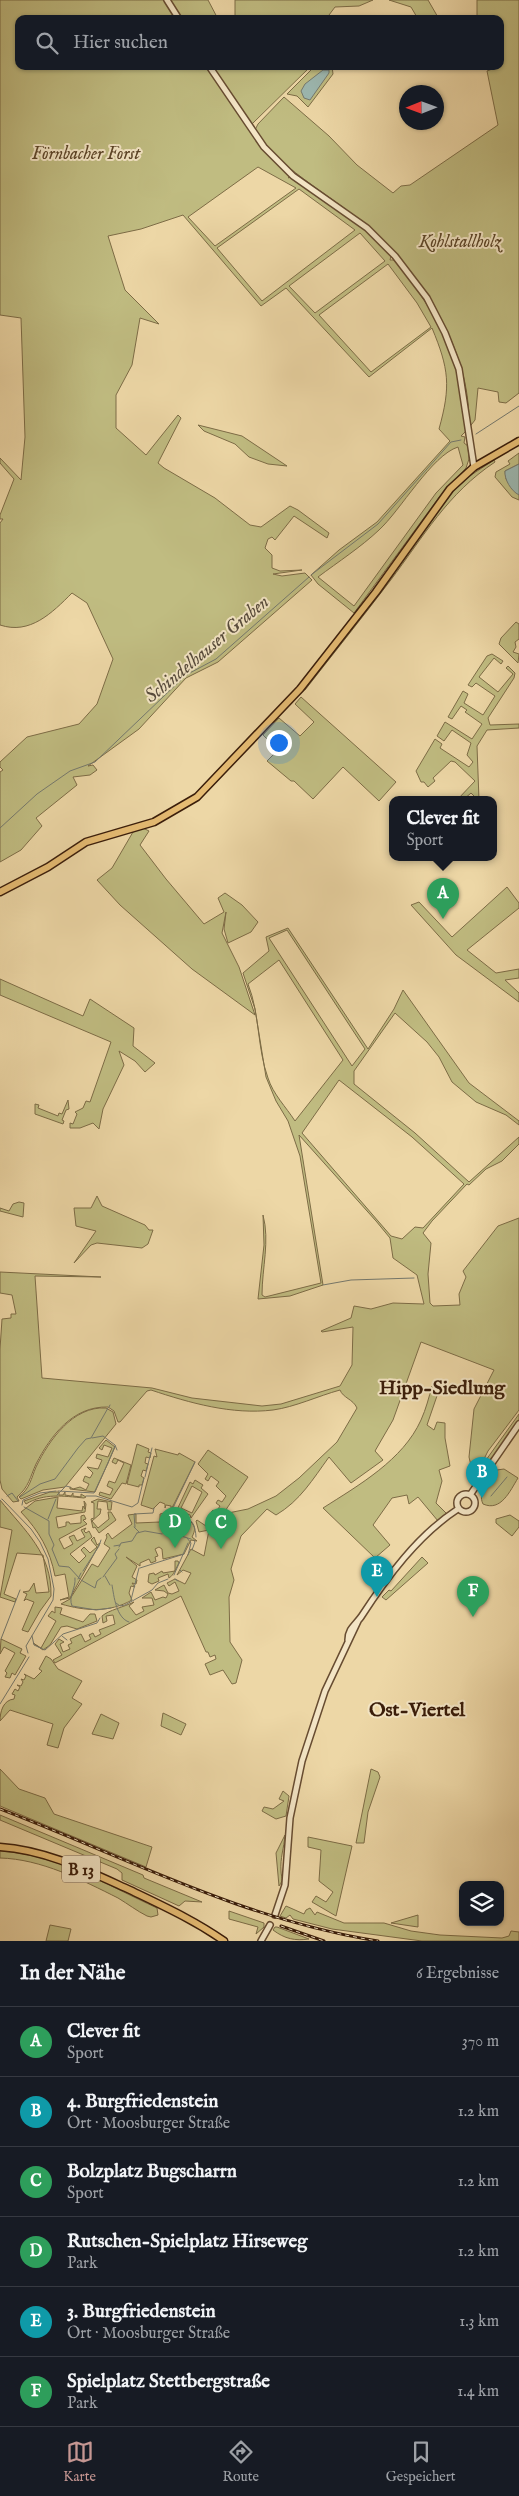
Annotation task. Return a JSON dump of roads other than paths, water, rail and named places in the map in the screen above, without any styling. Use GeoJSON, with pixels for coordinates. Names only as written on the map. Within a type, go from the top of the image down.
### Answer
{"type":"FeatureCollection","features":[{"type":"Feature","properties":{"kind":"main road"},"geometry":{"type":"LineString","coordinates":[[0,892],[48,867],[86,842],[154,822],[187,804],[204,790],[279,711],[323,658],[376,592],[444,496],[474,467],[519,442]]}},
{"type":"Feature","properties":{"kind":"main road","name":"B 13"},"geometry":{"type":"LineString","coordinates":[[0,1847],[30,1851],[65,1861],[186,1916],[224,1941]]}},
{"type":"Feature","properties":{"kind":"street"},"geometry":{"type":"LineString","coordinates":[[167,0],[176,15]]}},
{"type":"Feature","properties":{"kind":"street"},"geometry":{"type":"LineString","coordinates":[[212,70],[264,147],[293,176],[367,228],[395,256],[427,298],[446,333],[459,369],[474,467]]}},
{"type":"Feature","properties":{"kind":"street"},"geometry":{"type":"LineString","coordinates":[[470,1495],[519,1424]]}},
{"type":"Feature","properties":{"kind":"street"},"geometry":{"type":"LineString","coordinates":[[466,1494],[470,1495],[475,1501],[472,1510],[464,1512],[458,1509],[457,1502],[459,1497],[466,1494]]}},
{"type":"Feature","properties":{"kind":"street"},"geometry":{"type":"LineString","coordinates":[[275,1915],[285,1885],[291,1812],[302,1761],[316,1713],[348,1640],[349,1633],[401,1562],[433,1530],[458,1509]]}},
{"type":"Feature","properties":{"kind":"street"},"geometry":{"type":"LineString","coordinates":[[261,1941],[270,1925]]}},
{"type":"Feature","properties":{"kind":"water"},"geometry":{"type":"Polygon","coordinates":[[[323,70],[329,70],[329,73],[310,100],[304,98],[301,91],[305,84],[323,70]]]}},
{"type":"Feature","properties":{"kind":"water"},"geometry":{"type":"Polygon","coordinates":[[[519,464],[519,495],[511,488],[505,471],[519,464]]]}},
{"type":"Feature","properties":{"kind":"waterway","name":"Schindelhauser Graben"},"geometry":{"type":"LineString","coordinates":[[476,434],[519,406]]}},
{"type":"Feature","properties":{"kind":"waterway","name":"Schindelhauser Graben"},"geometry":{"type":"LineString","coordinates":[[311,575],[378,524],[451,442],[461,440]]}},
{"type":"Feature","properties":{"kind":"waterway"},"geometry":{"type":"LineString","coordinates":[[432,519],[447,499]]}},
{"type":"Feature","properties":{"kind":"waterway","name":"Schindelhauser Graben"},"geometry":{"type":"LineString","coordinates":[[0,828],[37,794],[70,771],[95,762],[186,675],[216,659],[309,577]]}},
{"type":"Feature","properties":{"kind":"waterway"},"geometry":{"type":"LineString","coordinates":[[323,1285],[351,1280],[414,1278]]}},
{"type":"Feature","properties":{"kind":"waterway"},"geometry":{"type":"LineString","coordinates":[[20,1497],[40,1484],[55,1479],[78,1448],[86,1439],[91,1438],[108,1408]]}},
{"type":"Feature","properties":{"kind":"waterway"},"geometry":{"type":"LineString","coordinates":[[92,1438],[103,1436],[115,1445],[117,1450]]}},
{"type":"Feature","properties":{"kind":"waterway"},"geometry":{"type":"LineString","coordinates":[[108,1463],[115,1446]]}},
{"type":"Feature","properties":{"kind":"waterway"},"geometry":{"type":"LineString","coordinates":[[145,1477],[152,1448]]}},
{"type":"Feature","properties":{"kind":"waterway"},"geometry":{"type":"LineString","coordinates":[[164,1533],[166,1516],[173,1508],[195,1462]]}},
{"type":"Feature","properties":{"kind":"waterway"},"geometry":{"type":"LineString","coordinates":[[58,1491],[94,1493],[108,1463]]}},
{"type":"Feature","properties":{"kind":"waterway"},"geometry":{"type":"LineString","coordinates":[[491,1496],[507,1477]]}},
{"type":"Feature","properties":{"kind":"waterway"},"geometry":{"type":"LineString","coordinates":[[86,1496],[96,1496],[132,1507],[138,1503],[144,1478]]}},
{"type":"Feature","properties":{"kind":"waterway"},"geometry":{"type":"LineString","coordinates":[[57,1495],[66,1486],[70,1487]]}},
{"type":"Feature","properties":{"kind":"waterway"},"geometry":{"type":"LineString","coordinates":[[22,1505],[23,1500],[40,1493],[56,1491]]}},
{"type":"Feature","properties":{"kind":"waterway"},"geometry":{"type":"LineString","coordinates":[[7,1496],[12,1493],[18,1501]]}},
{"type":"Feature","properties":{"kind":"waterway"},"geometry":{"type":"LineString","coordinates":[[2,1499],[31,1529],[40,1542],[48,1559],[54,1589],[53,1600],[26,1646],[28,1653]]}},
{"type":"Feature","properties":{"kind":"waterway"},"geometry":{"type":"LineString","coordinates":[[48,1519],[56,1499]]}},
{"type":"Feature","properties":{"kind":"waterway"},"geometry":{"type":"LineString","coordinates":[[24,1507],[49,1521],[49,1534],[54,1545],[52,1549],[59,1566],[69,1567],[80,1579]]}},
{"type":"Feature","properties":{"kind":"waterway"},"geometry":{"type":"LineString","coordinates":[[135,1527],[134,1514],[153,1513],[154,1508]]}},
{"type":"Feature","properties":{"kind":"waterway"},"geometry":{"type":"LineString","coordinates":[[169,1512],[189,1519],[194,1525],[196,1537]]}},
{"type":"Feature","properties":{"kind":"waterway"},"geometry":{"type":"LineString","coordinates":[[134,1527],[139,1532]]}},
{"type":"Feature","properties":{"kind":"waterway"},"geometry":{"type":"LineString","coordinates":[[137,1533],[145,1531],[162,1534]]}},
{"type":"Feature","properties":{"kind":"waterway"},"geometry":{"type":"LineString","coordinates":[[119,1547],[121,1543],[132,1541],[137,1533]]}},
{"type":"Feature","properties":{"kind":"waterway"},"geometry":{"type":"LineString","coordinates":[[163,1533],[171,1533],[191,1539]]}},
{"type":"Feature","properties":{"kind":"waterway"},"geometry":{"type":"LineString","coordinates":[[187,1538],[191,1543],[188,1555]]}},
{"type":"Feature","properties":{"kind":"waterway"},"geometry":{"type":"LineString","coordinates":[[83,1571],[101,1540]]}},
{"type":"Feature","properties":{"kind":"waterway"},"geometry":{"type":"LineString","coordinates":[[192,1550],[194,1540]]}},
{"type":"Feature","properties":{"kind":"waterway"},"geometry":{"type":"LineString","coordinates":[[174,1575],[188,1543]]}},
{"type":"Feature","properties":{"kind":"waterway"},"geometry":{"type":"LineString","coordinates":[[114,1546],[120,1545]]}},
{"type":"Feature","properties":{"kind":"waterway"},"geometry":{"type":"LineString","coordinates":[[103,1577],[117,1558],[115,1554],[119,1549]]}},
{"type":"Feature","properties":{"kind":"waterway"},"geometry":{"type":"LineString","coordinates":[[140,1568],[184,1554]]}},
{"type":"Feature","properties":{"kind":"waterway"},"geometry":{"type":"LineString","coordinates":[[131,1600],[139,1568]]}},
{"type":"Feature","properties":{"kind":"waterway"},"geometry":{"type":"LineString","coordinates":[[78,1579],[81,1573]]}},
{"type":"Feature","properties":{"kind":"waterway"},"geometry":{"type":"LineString","coordinates":[[105,1576],[110,1585]]}},
{"type":"Feature","properties":{"kind":"waterway"},"geometry":{"type":"LineString","coordinates":[[75,1578],[71,1599],[72,1606],[96,1610],[111,1608]]}},
{"type":"Feature","properties":{"kind":"waterway"},"geometry":{"type":"LineString","coordinates":[[81,1580],[95,1588],[97,1581],[101,1578]]}},
{"type":"Feature","properties":{"kind":"waterway"},"geometry":{"type":"LineString","coordinates":[[116,1603],[120,1606],[125,1605],[152,1590],[158,1583],[168,1579]]}},
{"type":"Feature","properties":{"kind":"waterway"},"geometry":{"type":"LineString","coordinates":[[112,1585],[118,1611],[129,1622]]}},
{"type":"Feature","properties":{"kind":"waterway"},"geometry":{"type":"LineString","coordinates":[[1,1639],[20,1590]]}},
{"type":"Feature","properties":{"kind":"waterway"},"geometry":{"type":"LineString","coordinates":[[32,1636],[34,1645],[45,1650],[63,1634],[97,1623],[100,1618]]}},
{"type":"Feature","properties":{"kind":"waterway"},"geometry":{"type":"LineString","coordinates":[[62,1636],[67,1640]]}},
{"type":"Feature","properties":{"kind":"waterway"},"geometry":{"type":"LineString","coordinates":[[0,1704],[29,1657]]}},
{"type":"Feature","properties":{"kind":"railway"},"geometry":{"type":"LineString","coordinates":[[0,1809],[232,1903],[328,1931],[378,1941]]}},
{"type":"Feature","properties":{"kind":"railway"},"geometry":{"type":"LineString","coordinates":[[281,1926],[324,1941]]}},
{"type":"Feature","properties":{"kind":"place","name":"Clever fit"},"geometry":{"type":"Point","coordinates":[443,919]}},
{"type":"Feature","properties":{"kind":"place","name":"4. Burgfriedenstein"},"geometry":{"type":"Point","coordinates":[482,1498]}},
{"type":"Feature","properties":{"kind":"place","name":"Rutschen-Spielplatz Hirseweg"},"geometry":{"type":"Point","coordinates":[175,1548]}},
{"type":"Feature","properties":{"kind":"place","name":"Bolzplatz Bugscharrn"},"geometry":{"type":"Point","coordinates":[221,1549]}},
{"type":"Feature","properties":{"kind":"place","name":"3. Burgfriedenstein"},"geometry":{"type":"Point","coordinates":[377,1597]}},
{"type":"Feature","properties":{"kind":"place","name":"Spielplatz Stettbergstraße"},"geometry":{"type":"Point","coordinates":[473,1617]}},
{"type":"Feature","properties":{"kind":"district","name":"Hipp-Siedlung"},"geometry":{"type":"Point","coordinates":[442,1387]}},
{"type":"Feature","properties":{"kind":"district","name":"Ost-Viertel"},"geometry":{"type":"Point","coordinates":[417,1709]}},
{"type":"Feature","properties":{"kind":"park label","name":"Förnbacher Forst"},"geometry":{"type":"Point","coordinates":[86,153]}},
{"type":"Feature","properties":{"kind":"park label","name":"Kohlstallholz"},"geometry":{"type":"Point","coordinates":[460,241]}}]}
